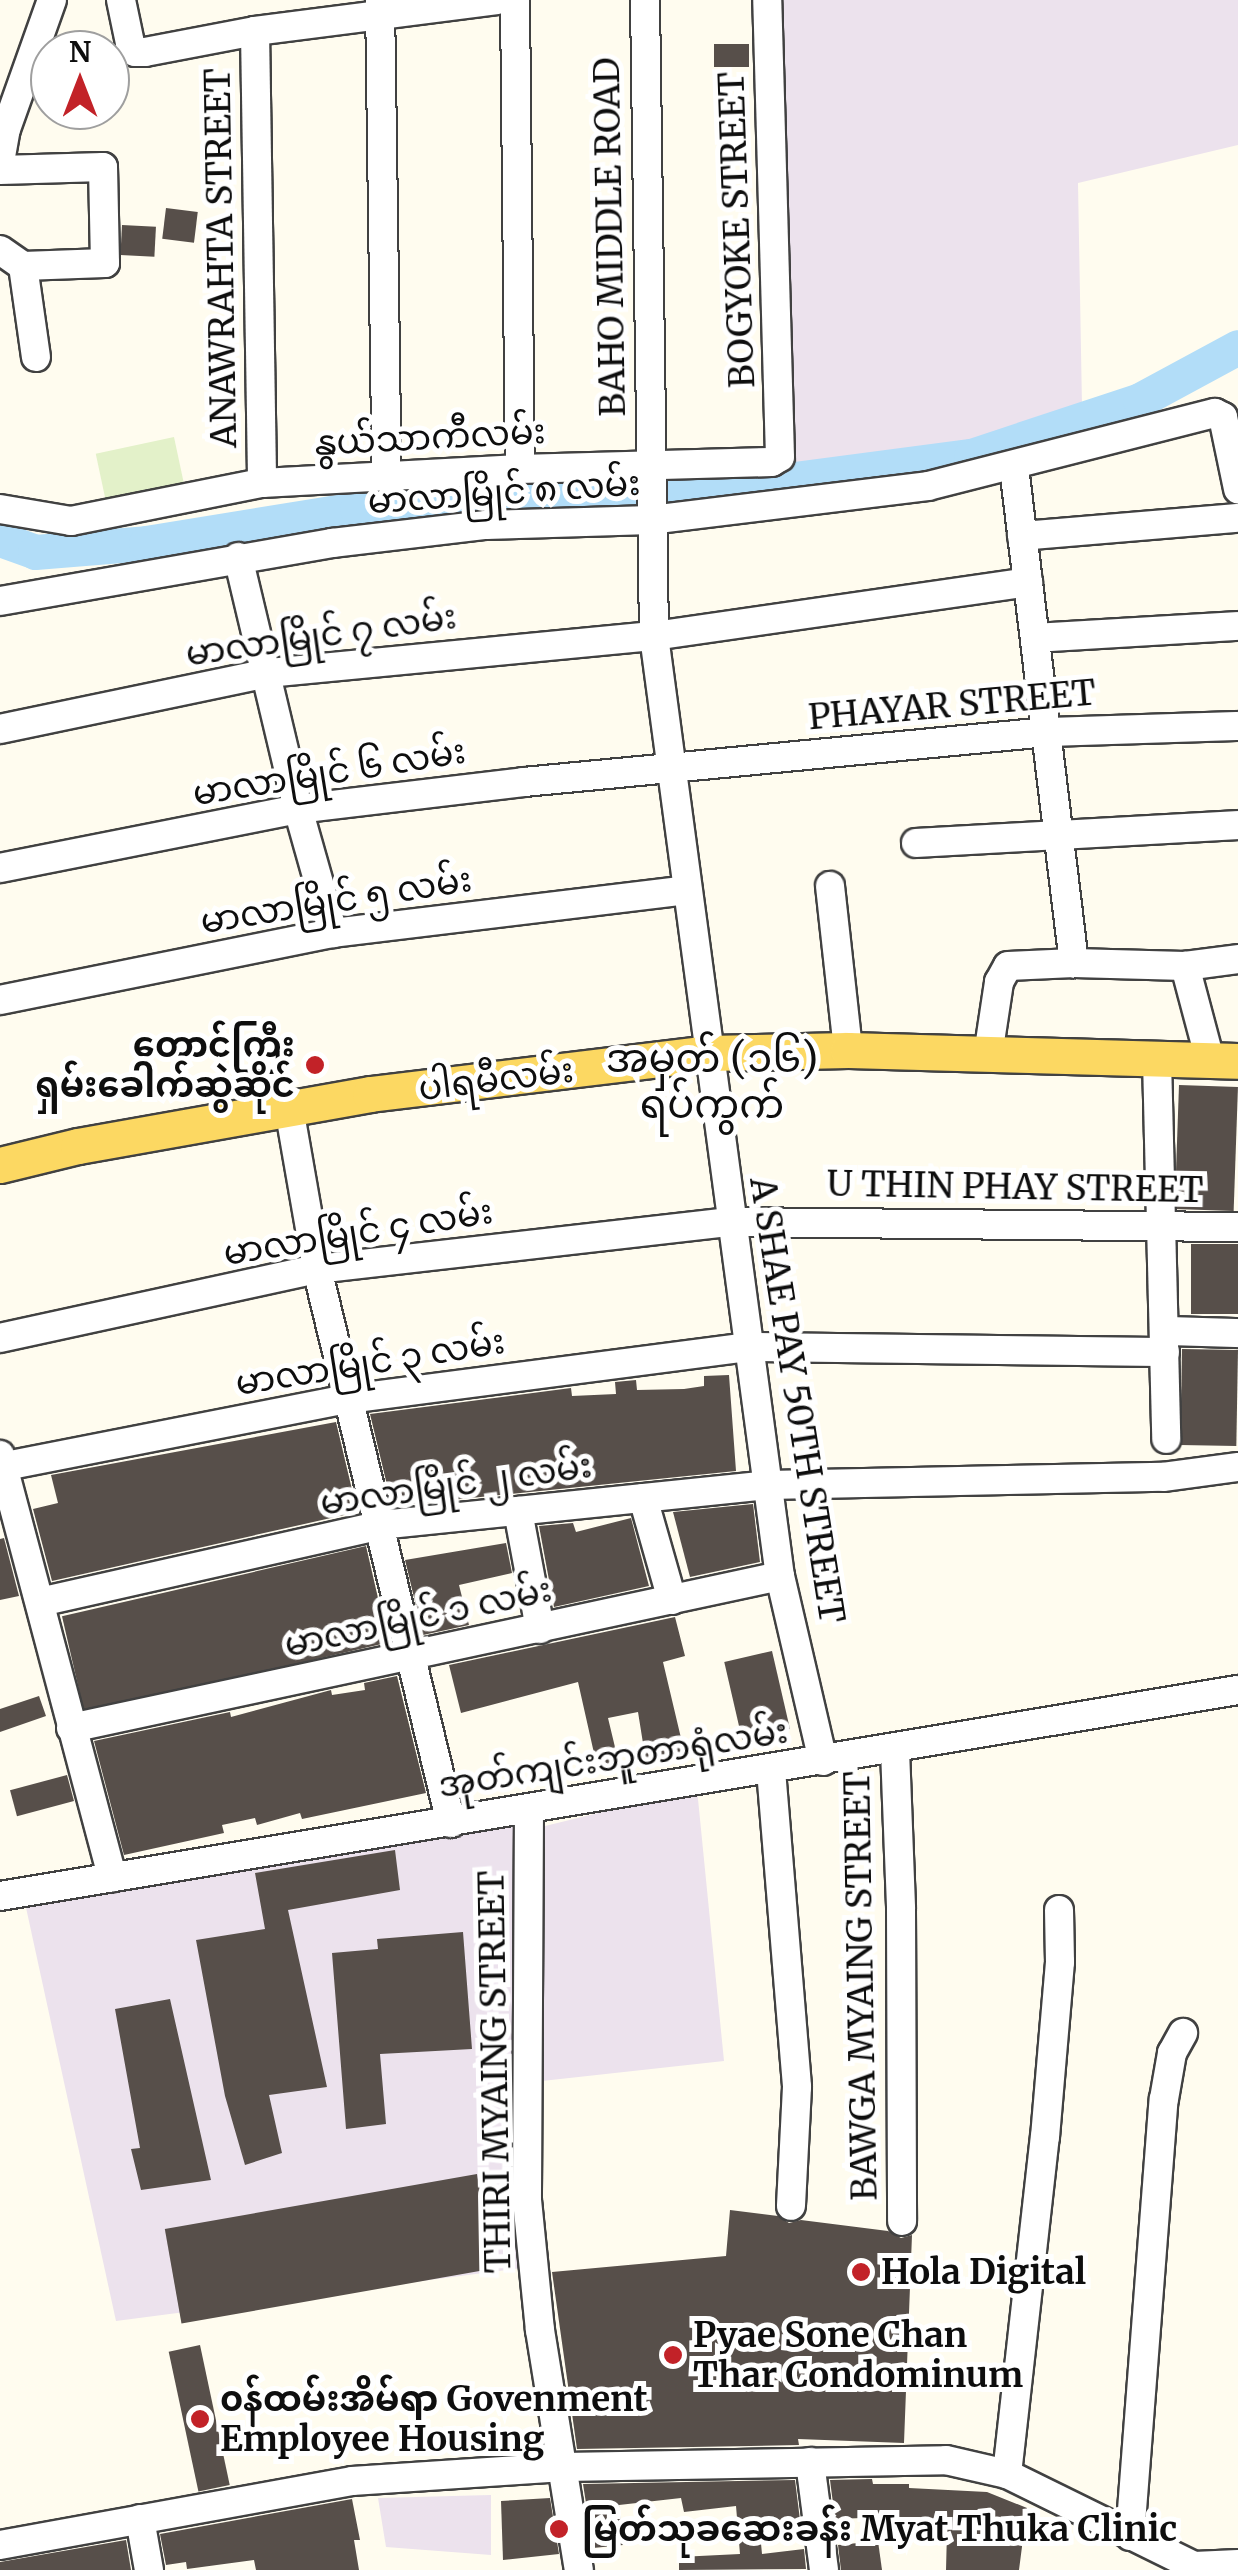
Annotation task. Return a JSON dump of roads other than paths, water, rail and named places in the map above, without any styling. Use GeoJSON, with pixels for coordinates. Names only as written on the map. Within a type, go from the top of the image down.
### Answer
{"type":"FeatureCollection","features":[{"type":"Feature","properties":{"kind":"main road","name":"ပါရမီလမ်း"},"geometry":{"type":"LineString","coordinates":[[0,1165],[78,1146],[289,1108],[709,1052],[848,1050],[1224,1061]]}},
{"type":"Feature","properties":{"kind":"street"},"geometry":{"type":"LineString","coordinates":[[0,162],[6,129],[52,0]]}},
{"type":"Feature","properties":{"kind":"street"},"geometry":{"type":"LineString","coordinates":[[121,0],[136,52],[382,6],[496,0]]}},
{"type":"Feature","properties":{"kind":"street"},"geometry":{"type":"LineString","coordinates":[[514,0],[520,468]]}},
{"type":"Feature","properties":{"kind":"street","name":"BAHO MIDDLE ROAD"},"geometry":{"type":"LineString","coordinates":[[645,0],[651,516]]}},
{"type":"Feature","properties":{"kind":"street","name":"BOGYOKE STREET"},"geometry":{"type":"LineString","coordinates":[[767,0],[780,457]]}},
{"type":"Feature","properties":{"kind":"street"},"geometry":{"type":"LineString","coordinates":[[382,6],[387,478]]}},
{"type":"Feature","properties":{"kind":"street","name":"ANAWRAHTA STREET"},"geometry":{"type":"LineString","coordinates":[[255,31],[262,483]]}},
{"type":"Feature","properties":{"kind":"street"},"geometry":{"type":"LineString","coordinates":[[0,170],[102,166],[106,263],[11,258],[36,357]]}},
{"type":"Feature","properties":{"kind":"street","name":"မာလာမြိုင် ၈ လမ်း"},"geometry":{"type":"LineString","coordinates":[[0,601],[238,557],[486,526],[651,516],[928,486],[1220,414],[1238,489]]}},
{"type":"Feature","properties":{"kind":"street","name":"နွယ်သာကီလမ်း"},"geometry":{"type":"LineString","coordinates":[[0,509],[71,521],[262,483],[520,468],[650,468],[772,462],[780,457]]}},
{"type":"Feature","properties":{"kind":"street"},"geometry":{"type":"LineString","coordinates":[[1014,467],[1074,962]]}},
{"type":"Feature","properties":{"kind":"street","name":"A SHAE PAY 50TH STREET"},"geometry":{"type":"LineString","coordinates":[[651,516],[654,636],[780,1576],[824,1761]]}},
{"type":"Feature","properties":{"kind":"street"},"geometry":{"type":"LineString","coordinates":[[1022,536],[1238,518]]}},
{"type":"Feature","properties":{"kind":"street"},"geometry":{"type":"LineString","coordinates":[[238,557],[298,810],[333,933]]}},
{"type":"Feature","properties":{"kind":"street","name":"မာလာမြိုင် ၇ လမ်း"},"geometry":{"type":"LineString","coordinates":[[0,729],[268,673],[654,636],[1028,582]]}},
{"type":"Feature","properties":{"kind":"street"},"geometry":{"type":"LineString","coordinates":[[1035,638],[1238,626]]}},
{"type":"Feature","properties":{"kind":"street","name":"PHAYAR STREET"},"geometry":{"type":"LineString","coordinates":[[672,767],[1046,732],[1238,726]]}},
{"type":"Feature","properties":{"kind":"street","name":"မာလာမြိုင် ၆ လမ်း"},"geometry":{"type":"LineString","coordinates":[[0,868],[298,810],[672,767]]}},
{"type":"Feature","properties":{"kind":"street"},"geometry":{"type":"LineString","coordinates":[[916,843],[1238,825]]}},
{"type":"Feature","properties":{"kind":"street"},"geometry":{"type":"LineString","coordinates":[[830,886],[848,1050]]}},
{"type":"Feature","properties":{"kind":"street","name":"မာလာမြိုင် ၅ လမ်း"},"geometry":{"type":"LineString","coordinates":[[0,1000],[333,933],[687,890]]}},
{"type":"Feature","properties":{"kind":"street"},"geometry":{"type":"LineString","coordinates":[[988,1055],[999,982],[1008,966],[1074,962],[1185,966],[1238,959]]}},
{"type":"Feature","properties":{"kind":"street"},"geometry":{"type":"LineString","coordinates":[[1185,966],[1224,1061]]}},
{"type":"Feature","properties":{"kind":"street"},"geometry":{"type":"LineString","coordinates":[[1157,1060],[1166,1439]]}},
{"type":"Feature","properties":{"kind":"street"},"geometry":{"type":"LineString","coordinates":[[289,1108],[318,1270],[451,1823]]}},
{"type":"Feature","properties":{"kind":"street","name":"U THIN PHAY STREET"},"geometry":{"type":"LineString","coordinates":[[731,1222],[1238,1227]]}},
{"type":"Feature","properties":{"kind":"street","name":"မာလာမြိုင် ၄ လမ်း"},"geometry":{"type":"LineString","coordinates":[[0,1338],[318,1270],[731,1222]]}},
{"type":"Feature","properties":{"kind":"street","name":"မာလာမြိုင် ၃ လမ်း"},"geometry":{"type":"LineString","coordinates":[[1,1463],[348,1398],[751,1347],[1165,1342],[1238,1334]]}},
{"type":"Feature","properties":{"kind":"street"},"geometry":{"type":"LineString","coordinates":[[1,1463],[112,1877]]}},
{"type":"Feature","properties":{"kind":"street","name":"မာလာမြိုင် ၂ လမ်း"},"geometry":{"type":"LineString","coordinates":[[40,1602],[381,1525],[768,1485],[1163,1477],[1238,1468]]}},
{"type":"Feature","properties":{"kind":"street"},"geometry":{"type":"LineString","coordinates":[[643,1498],[672,1600]]}},
{"type":"Feature","properties":{"kind":"street"},"geometry":{"type":"LineString","coordinates":[[518,1511],[540,1629]]}},
{"type":"Feature","properties":{"kind":"street","name":"မာလာမြိုင် ၁ လမ်း"},"geometry":{"type":"LineString","coordinates":[[71,1728],[780,1576]]}},
{"type":"Feature","properties":{"kind":"street","name":"အုတ်ကျင်းဘူတာရုံလမ်း"},"geometry":{"type":"LineString","coordinates":[[0,1896],[1238,1690]]}},
{"type":"Feature","properties":{"kind":"street","name":"BAWGA MYAING STREET"},"geometry":{"type":"LineString","coordinates":[[895,1750],[901,1908],[902,2222]]}},
{"type":"Feature","properties":{"kind":"street"},"geometry":{"type":"LineString","coordinates":[[771,1770],[796,2087],[791,2206]]}},
{"type":"Feature","properties":{"kind":"street","name":"THIRI MYAING STREET"},"geometry":{"type":"LineString","coordinates":[[529,1810],[527,2200],[540,2330],[579,2570]]}},
{"type":"Feature","properties":{"kind":"street"},"geometry":{"type":"LineString","coordinates":[[1007,2474],[1045,2137],[1060,1962],[1058,1910]]}},
{"type":"Feature","properties":{"kind":"street"},"geometry":{"type":"LineString","coordinates":[[1130,2536],[1164,2098],[1172,2053],[1182,2033]]}},
{"type":"Feature","properties":{"kind":"street"},"geometry":{"type":"LineString","coordinates":[[0,2546],[352,2481],[564,2467],[946,2460],[1007,2474],[1194,2566],[1238,2564]]}},
{"type":"Feature","properties":{"kind":"street"},"geometry":{"type":"LineString","coordinates":[[810,2462],[824,2570]]}},
{"type":"Feature","properties":{"kind":"street"},"geometry":{"type":"LineString","coordinates":[[140,2518],[150,2570]]}},
{"type":"Feature","properties":{"kind":"waterway"},"geometry":{"type":"LineString","coordinates":[[0,539],[35,552],[146,543],[357,509],[704,491],[971,456],[1140,400],[1238,347]]}},
{"type":"Feature","properties":{"kind":"place","name":"တောင်ကြီး ရှမ်းခေါက်ဆွဲဆိုင်"},"geometry":{"type":"Point","coordinates":[315,1065]}},
{"type":"Feature","properties":{"kind":"place","name":"Hola Digital"},"geometry":{"type":"Point","coordinates":[861,2272]}},
{"type":"Feature","properties":{"kind":"place","name":"Pyae Sone Chan Thar Condominum"},"geometry":{"type":"Point","coordinates":[673,2355]}},
{"type":"Feature","properties":{"kind":"place","name":"၀န်ထမ်းအိမ်ရာ Govenment Employee Housing"},"geometry":{"type":"Point","coordinates":[200,2419]}},
{"type":"Feature","properties":{"kind":"place","name":"မြတ်သုခဆေးခန်း Myat Thuka Clinic"},"geometry":{"type":"Point","coordinates":[559,2529]}},
{"type":"Feature","properties":{"kind":"district","name":"အမှတ် (၁၆) ရပ်ကွက်"},"geometry":{"type":"Point","coordinates":[712,1081]}}]}
